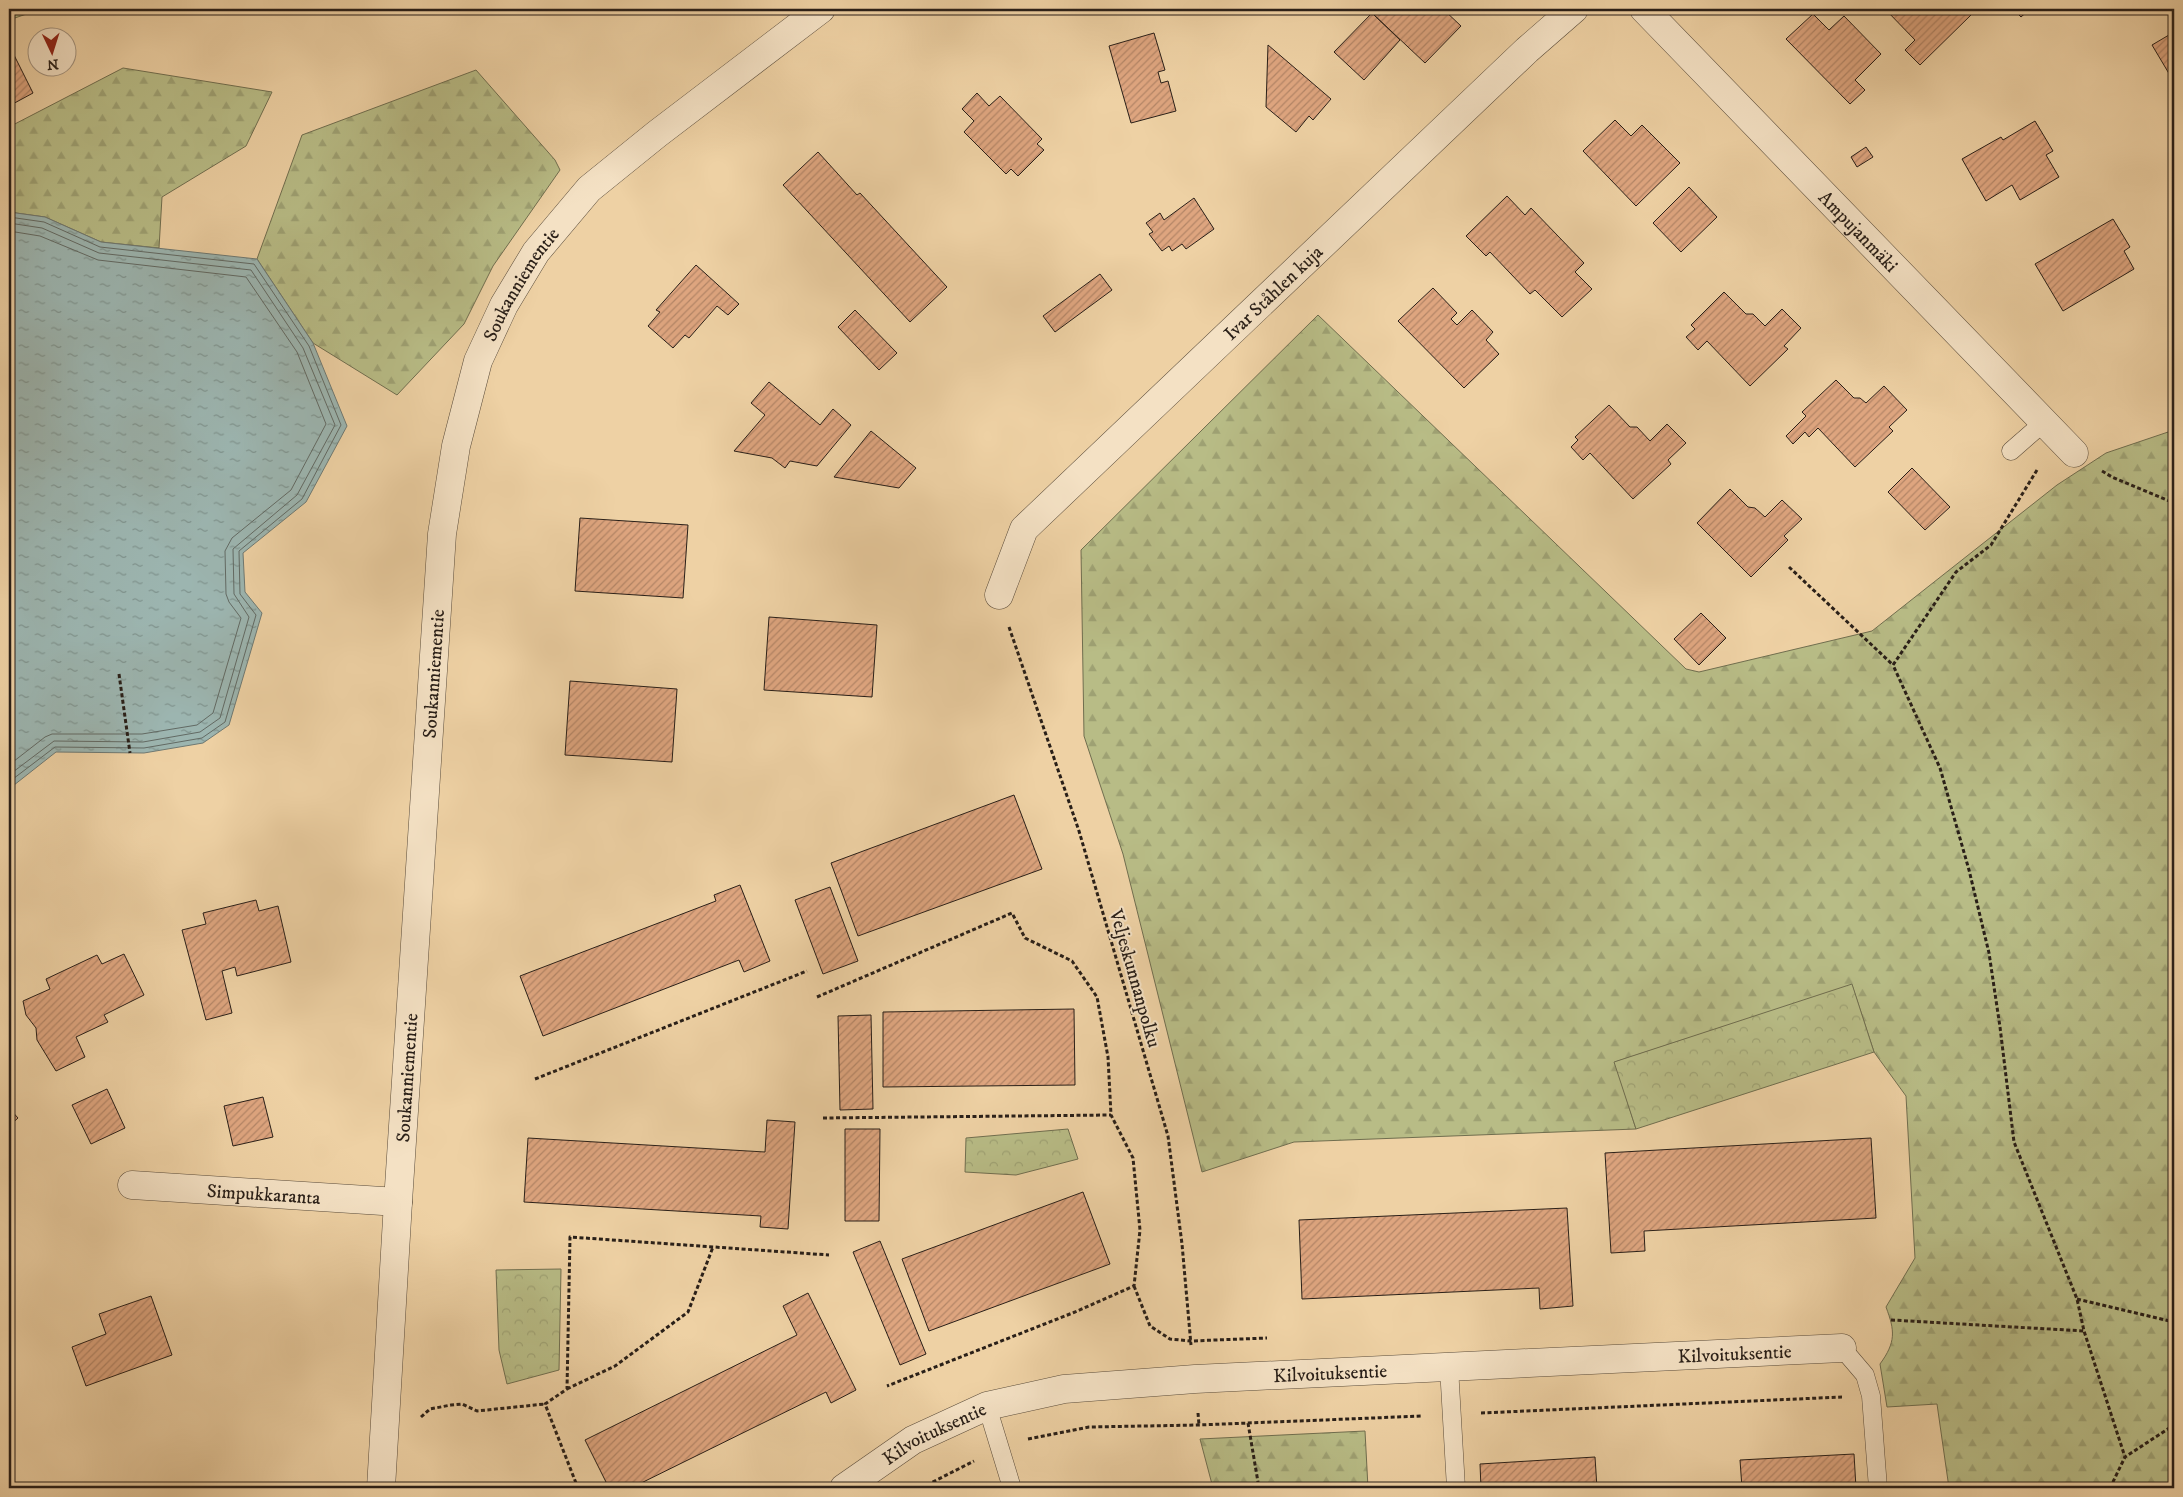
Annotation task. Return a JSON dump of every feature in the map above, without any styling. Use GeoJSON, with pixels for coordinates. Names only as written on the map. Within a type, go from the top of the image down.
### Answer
{"type":"FeatureCollection","features":[{"type":"Feature","properties":{"kind":"street","name":"Soukanniementie"},"geometry":{"type":"LineString","coordinates":[[381,1488],[442,534],[456,446],[478,361],[504,305],[536,252],[589,189],[657,134],[822,9]]}},
{"type":"Feature","properties":{"kind":"street","name":"Ivar Ståhlen kuja"},"geometry":{"type":"LineString","coordinates":[[999,595],[1024,529],[1527,50],[1574,9]]}},
{"type":"Feature","properties":{"kind":"street","name":"Ampujanmäki"},"geometry":{"type":"LineString","coordinates":[[1644,9],[2058,437]]}},
{"type":"Feature","properties":{"kind":"street","name":"Simpukkaranta"},"geometry":{"type":"LineString","coordinates":[[132,1185],[398,1202]]}},
{"type":"Feature","properties":{"kind":"street","name":"Kilvoituksentie"},"geometry":{"type":"LineString","coordinates":[[844,1488],[913,1440],[987,1406],[1064,1389],[1195,1379],[1842,1348]]}},
{"type":"Feature","properties":{"kind":"lane"},"geometry":{"type":"LineString","coordinates":[[2011,451],[2058,437]]}},
{"type":"Feature","properties":{"kind":"lane"},"geometry":{"type":"LineString","coordinates":[[1842,1348],[1865,1375],[1871,1396],[1878,1488]]}},
{"type":"Feature","properties":{"kind":"lane"},"geometry":{"type":"LineString","coordinates":[[1449,1367],[1456,1488]]}},
{"type":"Feature","properties":{"kind":"lane"},"geometry":{"type":"LineString","coordinates":[[987,1406],[1012,1488]]}},
{"type":"Feature","properties":{"kind":"path"},"geometry":{"type":"LineString","coordinates":[[1893,665],[1956,572],[1991,545],[2058,437],[2112,477],[2174,502]]}},
{"type":"Feature","properties":{"kind":"path"},"geometry":{"type":"LineString","coordinates":[[1789,567],[1893,665],[1940,768],[1969,870],[1989,953],[2014,1142],[2077,1299],[2084,1331],[2125,1458]]}},
{"type":"Feature","properties":{"kind":"path","name":"Veljeskunnanpolku"},"geometry":{"type":"LineString","coordinates":[[999,595],[1079,831],[1168,1136],[1182,1244],[1195,1379]]}},
{"type":"Feature","properties":{"kind":"path"},"geometry":{"type":"LineString","coordinates":[[119,674],[130,753]]}},
{"type":"Feature","properties":{"kind":"path"},"geometry":{"type":"LineString","coordinates":[[817,997],[1012,912],[1025,938],[1072,961],[1097,997],[1108,1057],[1111,1115],[1133,1158],[1140,1230],[1134,1286],[1150,1326],[1170,1339],[1191,1341],[1276,1338]]}},
{"type":"Feature","properties":{"kind":"path"},"geometry":{"type":"LineString","coordinates":[[535,1078],[807,971]]}},
{"type":"Feature","properties":{"kind":"path"},"geometry":{"type":"LineString","coordinates":[[823,1118],[1111,1115]]}},
{"type":"Feature","properties":{"kind":"path"},"geometry":{"type":"LineString","coordinates":[[567,1389],[570,1238],[829,1255]]}},
{"type":"Feature","properties":{"kind":"path"},"geometry":{"type":"LineString","coordinates":[[417,1420],[430,1409],[451,1405],[462,1404],[477,1411],[545,1404],[567,1389],[614,1366],[688,1312],[713,1247]]}},
{"type":"Feature","properties":{"kind":"path"},"geometry":{"type":"LineString","coordinates":[[887,1386],[1075,1312],[1134,1286]]}},
{"type":"Feature","properties":{"kind":"path"},"geometry":{"type":"LineString","coordinates":[[2077,1299],[2174,1322]]}},
{"type":"Feature","properties":{"kind":"path"},"geometry":{"type":"LineString","coordinates":[[1891,1320],[2084,1331]]}},
{"type":"Feature","properties":{"kind":"path"},"geometry":{"type":"LineString","coordinates":[[921,1488],[1000,1448],[1041,1435],[1089,1427],[1199,1426],[1871,1396]]}},
{"type":"Feature","properties":{"kind":"path"},"geometry":{"type":"LineString","coordinates":[[545,1404],[576,1483]]}},
{"type":"Feature","properties":{"kind":"path"},"geometry":{"type":"LineString","coordinates":[[1248,1423],[1259,1488]]}},
{"type":"Feature","properties":{"kind":"path"},"geometry":{"type":"LineString","coordinates":[[2110,1488],[2125,1458],[2174,1425]]}},
{"type":"Feature","properties":{"kind":"green space"},"geometry":{"type":"Polygon","coordinates":[[[9,9],[41,9],[9,20],[9,9]]]}},
{"type":"Feature","properties":{"kind":"green space"},"geometry":{"type":"Polygon","coordinates":[[[123,68],[272,92],[246,146],[162,197],[159,248],[101,242],[45,217],[9,212],[9,127],[123,68]]]}},
{"type":"Feature","properties":{"kind":"green space"},"geometry":{"type":"Polygon","coordinates":[[[476,70],[555,160],[560,170],[493,266],[464,324],[397,395],[313,343],[257,259],[302,135],[476,70]]]}},
{"type":"Feature","properties":{"kind":"green space"},"geometry":{"type":"Polygon","coordinates":[[[1318,315],[1686,669],[1699,672],[1872,631],[2057,485],[2106,453],[2174,430],[2174,1488],[1949,1488],[1937,1404],[1887,1407],[1880,1364],[1889,1349],[1892,1336],[1891,1323],[1886,1307],[1915,1258],[1906,1096],[1874,1052],[1852,985],[1615,1062],[1636,1129],[1294,1142],[1202,1172],[1123,854],[1084,736],[1081,550],[1318,315]]]}},
{"type":"Feature","properties":{"kind":"green space"},"geometry":{"type":"Polygon","coordinates":[[[1852,984],[1874,1052],[1636,1129],[1614,1062],[1852,984]]]}},
{"type":"Feature","properties":{"kind":"green space"},"geometry":{"type":"Polygon","coordinates":[[[1068,1129],[1078,1159],[1016,1175],[965,1172],[966,1138],[1068,1129]]]}},
{"type":"Feature","properties":{"kind":"green space"},"geometry":{"type":"Polygon","coordinates":[[[561,1269],[559,1370],[507,1384],[499,1350],[496,1270],[561,1269]]]}},
{"type":"Feature","properties":{"kind":"green space"},"geometry":{"type":"Polygon","coordinates":[[[1365,1431],[1368,1488],[1213,1488],[1200,1439],[1365,1431]]]}},
{"type":"Feature","properties":{"kind":"water"},"geometry":{"type":"Polygon","coordinates":[[[9,212],[45,217],[101,242],[257,259],[313,343],[347,426],[306,502],[243,553],[245,592],[262,613],[229,725],[203,743],[144,753],[56,752],[9,789],[9,212]]]}},
{"type":"Feature","properties":{"kind":"building"},"geometry":{"type":"Polygon","coordinates":[[[1375,9],[1443,9],[1461,26],[1425,63],[1372,13],[1375,9]]]}},
{"type":"Feature","properties":{"kind":"building"},"geometry":{"type":"Polygon","coordinates":[[[1885,9],[1965,9],[1971,15],[1920,65],[1905,50],[1915,40],[1885,9]]]}},
{"type":"Feature","properties":{"kind":"building"},"geometry":{"type":"Polygon","coordinates":[[[2013,9],[2030,9],[2021,17],[2013,9]]]}},
{"type":"Feature","properties":{"kind":"building"},"geometry":{"type":"Polygon","coordinates":[[[1372,13],[1400,40],[1364,80],[1334,52],[1372,13]]]}},
{"type":"Feature","properties":{"kind":"building"},"geometry":{"type":"Polygon","coordinates":[[[1813,14],[1829,30],[1844,16],[1881,54],[1855,80],[1865,90],[1850,104],[1786,39],[1813,14]]]}},
{"type":"Feature","properties":{"kind":"building"},"geometry":{"type":"Polygon","coordinates":[[[2174,32],[2174,82],[2152,45],[2174,32]]]}},
{"type":"Feature","properties":{"kind":"building"},"geometry":{"type":"Polygon","coordinates":[[[1154,33],[1165,70],[1158,72],[1161,83],[1168,81],[1176,111],[1131,123],[1109,46],[1154,33]]]}},
{"type":"Feature","properties":{"kind":"building"},"geometry":{"type":"Polygon","coordinates":[[[9,45],[33,93],[9,106],[9,45]]]}},
{"type":"Feature","properties":{"kind":"building"},"geometry":{"type":"Polygon","coordinates":[[[1268,45],[1331,99],[1313,120],[1309,116],[1296,132],[1266,107],[1268,45]]]}},
{"type":"Feature","properties":{"kind":"building"},"geometry":{"type":"Polygon","coordinates":[[[977,93],[989,106],[1000,96],[1042,139],[1037,144],[1044,150],[1018,176],[1011,169],[1006,174],[964,132],[974,121],[962,109],[977,93]]]}},
{"type":"Feature","properties":{"kind":"building"},"geometry":{"type":"Polygon","coordinates":[[[1615,120],[1631,136],[1642,125],[1680,163],[1636,206],[1583,151],[1615,120]]]}},
{"type":"Feature","properties":{"kind":"building"},"geometry":{"type":"Polygon","coordinates":[[[2035,121],[2053,151],[2046,155],[2059,177],[2020,200],[2012,185],[1986,201],[1962,159],[2001,137],[2003,140],[2035,121]]]}},
{"type":"Feature","properties":{"kind":"building"},"geometry":{"type":"Polygon","coordinates":[[[1866,147],[1873,157],[1857,167],[1851,157],[1866,147]]]}},
{"type":"Feature","properties":{"kind":"building"},"geometry":{"type":"Polygon","coordinates":[[[818,152],[857,195],[860,193],[947,287],[910,322],[783,185],[818,152]]]}},
{"type":"Feature","properties":{"kind":"building"},"geometry":{"type":"Polygon","coordinates":[[[1689,187],[1717,217],[1681,252],[1653,223],[1689,187]]]}},
{"type":"Feature","properties":{"kind":"building"},"geometry":{"type":"Polygon","coordinates":[[[1507,196],[1525,215],[1531,208],[1584,263],[1575,272],[1592,289],[1562,317],[1535,290],[1530,294],[1490,252],[1486,256],[1466,236],[1507,196]]]}},
{"type":"Feature","properties":{"kind":"building"},"geometry":{"type":"Polygon","coordinates":[[[1194,198],[1214,229],[1186,249],[1182,244],[1172,251],[1169,246],[1162,251],[1149,234],[1153,232],[1146,223],[1160,213],[1164,220],[1194,198]]]}},
{"type":"Feature","properties":{"kind":"building"},"geometry":{"type":"Polygon","coordinates":[[[2113,219],[2130,247],[2124,251],[2134,269],[2063,311],[2035,264],[2113,219]]]}},
{"type":"Feature","properties":{"kind":"building"},"geometry":{"type":"Polygon","coordinates":[[[696,265],[739,304],[728,315],[717,306],[689,338],[685,335],[673,348],[648,326],[660,312],[656,310],[696,265]]]}},
{"type":"Feature","properties":{"kind":"building"},"geometry":{"type":"Polygon","coordinates":[[[1100,274],[1112,290],[1055,332],[1043,316],[1100,274]]]}},
{"type":"Feature","properties":{"kind":"building"},"geometry":{"type":"Polygon","coordinates":[[[1433,288],[1457,313],[1451,319],[1457,325],[1472,310],[1493,332],[1486,340],[1499,354],[1464,388],[1398,321],[1433,288]]]}},
{"type":"Feature","properties":{"kind":"building"},"geometry":{"type":"Polygon","coordinates":[[[1724,292],[1746,314],[1753,314],[1765,326],[1782,309],[1801,328],[1784,346],[1788,349],[1750,386],[1707,341],[1698,350],[1686,337],[1695,329],[1691,325],[1724,292]]]}},
{"type":"Feature","properties":{"kind":"building"},"geometry":{"type":"Polygon","coordinates":[[[855,310],[897,353],[879,370],[838,327],[855,310]]]}},
{"type":"Feature","properties":{"kind":"building"},"geometry":{"type":"Polygon","coordinates":[[[1836,380],[1854,398],[1860,398],[1866,403],[1884,386],[1907,410],[1889,427],[1893,431],[1855,467],[1818,428],[1809,437],[1805,432],[1793,444],[1786,436],[1806,416],[1802,412],[1836,380]]]}},
{"type":"Feature","properties":{"kind":"building"},"geometry":{"type":"Polygon","coordinates":[[[769,382],[820,425],[833,409],[851,425],[817,466],[790,461],[785,468],[772,458],[734,451],[765,415],[751,403],[769,382]]]}},
{"type":"Feature","properties":{"kind":"building"},"geometry":{"type":"Polygon","coordinates":[[[1609,405],[1630,427],[1637,427],[1650,441],[1667,424],[1686,443],[1668,460],[1671,464],[1633,499],[1590,453],[1583,460],[1571,447],[1578,440],[1575,437],[1609,405]]]}},
{"type":"Feature","properties":{"kind":"building"},"geometry":{"type":"Polygon","coordinates":[[[871,431],[916,468],[899,488],[834,477],[871,431]]]}},
{"type":"Feature","properties":{"kind":"building"},"geometry":{"type":"Polygon","coordinates":[[[1912,468],[1950,507],[1925,530],[1888,492],[1912,468]]]}},
{"type":"Feature","properties":{"kind":"building"},"geometry":{"type":"Polygon","coordinates":[[[1730,489],[1748,507],[1755,508],[1765,517],[1782,500],[1802,519],[1784,536],[1788,540],[1751,577],[1697,523],[1730,489]]]}},
{"type":"Feature","properties":{"kind":"building"},"geometry":{"type":"Polygon","coordinates":[[[580,518],[688,525],[683,598],[575,591],[580,518]]]}},
{"type":"Feature","properties":{"kind":"building"},"geometry":{"type":"Polygon","coordinates":[[[1701,613],[1726,638],[1699,665],[1674,639],[1701,613]]]}},
{"type":"Feature","properties":{"kind":"building"},"geometry":{"type":"Polygon","coordinates":[[[769,617],[877,625],[872,697],[764,690],[769,617]]]}},
{"type":"Feature","properties":{"kind":"building"},"geometry":{"type":"Polygon","coordinates":[[[570,681],[677,689],[672,762],[565,755],[570,681]]]}},
{"type":"Feature","properties":{"kind":"building"},"geometry":{"type":"Polygon","coordinates":[[[1014,795],[1042,869],[858,936],[831,863],[1014,795]]]}},
{"type":"Feature","properties":{"kind":"building"},"geometry":{"type":"Polygon","coordinates":[[[740,885],[770,961],[744,972],[739,960],[543,1036],[520,976],[716,901],[714,895],[740,885]]]}},
{"type":"Feature","properties":{"kind":"building"},"geometry":{"type":"Polygon","coordinates":[[[830,887],[858,961],[823,974],[795,900],[830,887]]]}},
{"type":"Feature","properties":{"kind":"building"},"geometry":{"type":"Polygon","coordinates":[[[256,900],[259,911],[278,906],[291,962],[237,976],[235,967],[222,971],[232,1013],[206,1020],[182,930],[206,924],[203,913],[256,900]]]}},
{"type":"Feature","properties":{"kind":"building"},"geometry":{"type":"Polygon","coordinates":[[[124,954],[144,995],[104,1015],[108,1022],[76,1037],[85,1057],[56,1071],[37,1040],[36,1028],[26,1015],[23,1001],[50,989],[46,979],[97,955],[102,964],[124,954]]]}},
{"type":"Feature","properties":{"kind":"building"},"geometry":{"type":"Polygon","coordinates":[[[1074,1009],[1075,1085],[883,1087],[883,1012],[1074,1009]]]}},
{"type":"Feature","properties":{"kind":"building"},"geometry":{"type":"Polygon","coordinates":[[[871,1015],[873,1109],[840,1110],[838,1016],[871,1015]]]}},
{"type":"Feature","properties":{"kind":"building"},"geometry":{"type":"Polygon","coordinates":[[[107,1089],[125,1128],[91,1144],[72,1105],[107,1089]]]}},
{"type":"Feature","properties":{"kind":"building"},"geometry":{"type":"Polygon","coordinates":[[[263,1097],[273,1137],[233,1146],[224,1106],[263,1097]]]}},
{"type":"Feature","properties":{"kind":"building"},"geometry":{"type":"Polygon","coordinates":[[[9,1108],[18,1118],[9,1126],[9,1108]]]}},
{"type":"Feature","properties":{"kind":"building"},"geometry":{"type":"Polygon","coordinates":[[[767,1120],[795,1122],[788,1229],[760,1227],[761,1216],[524,1202],[528,1138],[765,1152],[767,1120]]]}},
{"type":"Feature","properties":{"kind":"building"},"geometry":{"type":"Polygon","coordinates":[[[845,1129],[880,1129],[879,1221],[845,1221],[845,1129]]]}},
{"type":"Feature","properties":{"kind":"building"},"geometry":{"type":"Polygon","coordinates":[[[1871,1138],[1876,1218],[1644,1231],[1645,1251],[1611,1253],[1605,1153],[1871,1138]]]}},
{"type":"Feature","properties":{"kind":"building"},"geometry":{"type":"Polygon","coordinates":[[[1083,1192],[1110,1264],[929,1331],[902,1259],[1083,1192]]]}},
{"type":"Feature","properties":{"kind":"building"},"geometry":{"type":"Polygon","coordinates":[[[1567,1208],[1573,1306],[1540,1309],[1539,1288],[1302,1299],[1299,1220],[1567,1208]]]}},
{"type":"Feature","properties":{"kind":"building"},"geometry":{"type":"Polygon","coordinates":[[[880,1241],[926,1354],[900,1365],[853,1252],[880,1241]]]}},
{"type":"Feature","properties":{"kind":"building"},"geometry":{"type":"Polygon","coordinates":[[[808,1293],[856,1390],[831,1403],[826,1392],[631,1488],[609,1488],[585,1440],[797,1335],[783,1306],[808,1293]]]}},
{"type":"Feature","properties":{"kind":"building"},"geometry":{"type":"Polygon","coordinates":[[[151,1296],[172,1355],[86,1386],[72,1347],[106,1334],[99,1314],[151,1296]]]}},
{"type":"Feature","properties":{"kind":"building"},"geometry":{"type":"Polygon","coordinates":[[[1854,1454],[1856,1488],[1742,1488],[1740,1460],[1854,1454]]]}},
{"type":"Feature","properties":{"kind":"building"},"geometry":{"type":"Polygon","coordinates":[[[1595,1457],[1597,1488],[1481,1488],[1480,1464],[1595,1457]]]}}]}
